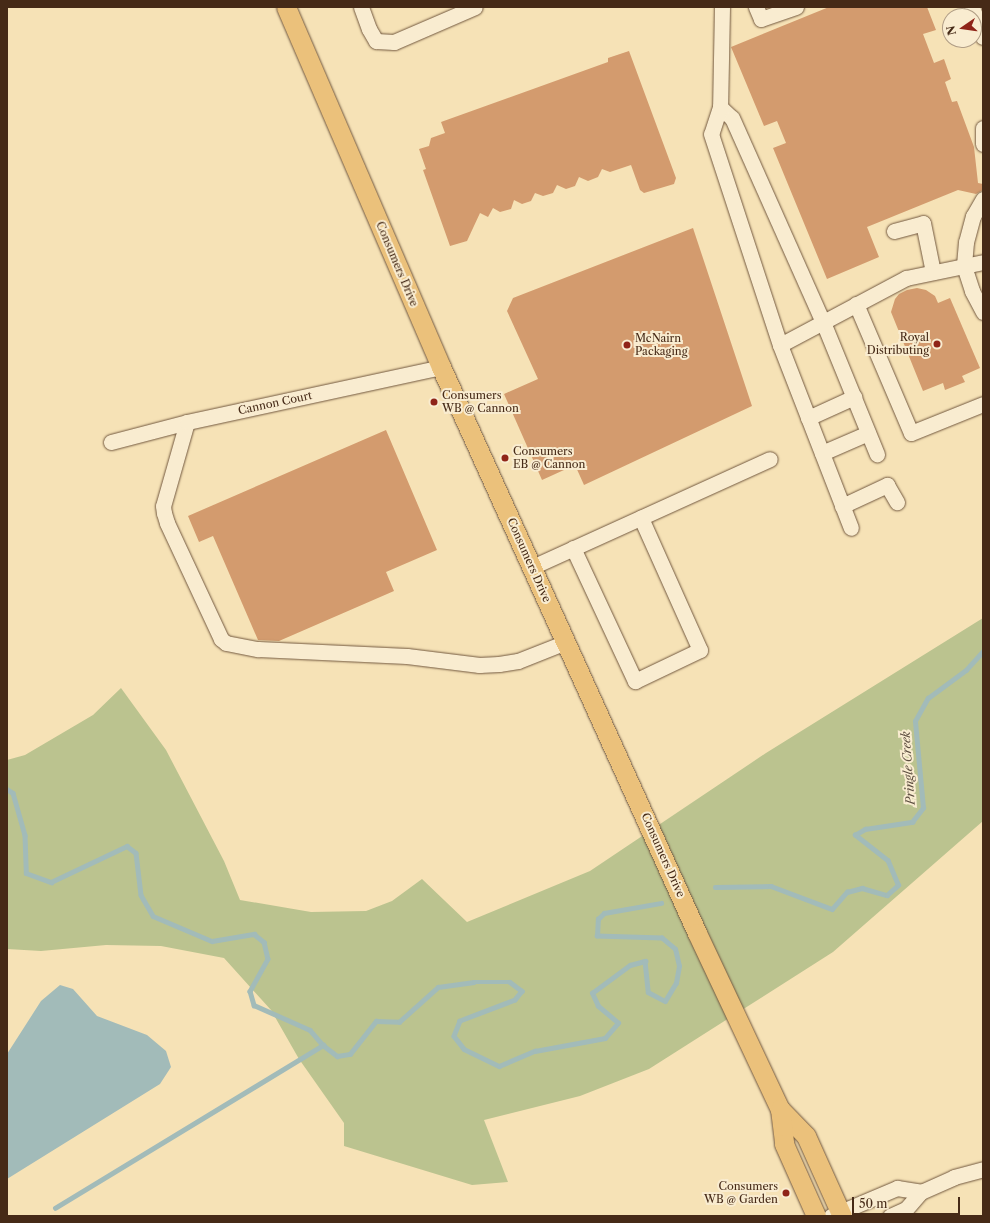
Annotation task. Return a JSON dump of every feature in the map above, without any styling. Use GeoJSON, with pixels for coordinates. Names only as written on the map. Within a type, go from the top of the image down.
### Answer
{"type":"FeatureCollection","features":[{"type":"Feature","properties":{"kind":"main road","name":"Consumers Drive"},"geometry":{"type":"LineString","coordinates":[[286,7],[441,366],[670,870],[697,933],[780,1109],[806,1136],[838,1215]]}},
{"type":"Feature","properties":{"kind":"main road","name":"Consumers Drive"},"geometry":{"type":"LineString","coordinates":[[780,1109],[784,1144],[816,1216]]}},
{"type":"Feature","properties":{"kind":"street"},"geometry":{"type":"LineString","coordinates":[[361,7],[369,29],[376,41],[394,42],[475,7]]}},
{"type":"Feature","properties":{"kind":"street"},"geometry":{"type":"LineString","coordinates":[[722,7],[720,107],[711,134],[780,345],[851,528]]}},
{"type":"Feature","properties":{"kind":"street"},"geometry":{"type":"LineString","coordinates":[[756,7],[761,19],[796,7]]}},
{"type":"Feature","properties":{"kind":"street"},"geometry":{"type":"LineString","coordinates":[[972,7],[983,37]]}},
{"type":"Feature","properties":{"kind":"street"},"geometry":{"type":"LineString","coordinates":[[720,107],[732,118],[823,322],[877,454]]}},
{"type":"Feature","properties":{"kind":"street"},"geometry":{"type":"LineString","coordinates":[[983,128],[983,144]]}},
{"type":"Feature","properties":{"kind":"street"},"geometry":{"type":"LineString","coordinates":[[983,199],[973,216],[966,242],[964,266],[972,291],[983,312]]}},
{"type":"Feature","properties":{"kind":"street"},"geometry":{"type":"LineString","coordinates":[[894,231],[923,223],[933,272]]}},
{"type":"Feature","properties":{"kind":"street"},"geometry":{"type":"LineString","coordinates":[[780,345],[906,278],[983,262]]}},
{"type":"Feature","properties":{"kind":"street"},"geometry":{"type":"LineString","coordinates":[[856,304],[911,433],[983,404]]}},
{"type":"Feature","properties":{"kind":"street","name":"Cannon Court"},"geometry":{"type":"LineString","coordinates":[[110,442],[187,422],[441,366]]}},
{"type":"Feature","properties":{"kind":"street"},"geometry":{"type":"LineString","coordinates":[[808,418],[854,397]]}},
{"type":"Feature","properties":{"kind":"street"},"geometry":{"type":"LineString","coordinates":[[187,422],[163,506],[164,513],[167,523],[221,639],[226,643],[258,649],[408,656],[479,665],[518,661],[566,642]]}},
{"type":"Feature","properties":{"kind":"street"},"geometry":{"type":"LineString","coordinates":[[822,453],[868,433]]}},
{"type":"Feature","properties":{"kind":"street"},"geometry":{"type":"LineString","coordinates":[[532,567],[770,459]]}},
{"type":"Feature","properties":{"kind":"street"},"geometry":{"type":"LineString","coordinates":[[842,506],[887,485],[897,502]]}},
{"type":"Feature","properties":{"kind":"street"},"geometry":{"type":"LineString","coordinates":[[573,548],[635,681],[700,650],[641,518]]}},
{"type":"Feature","properties":{"kind":"street"},"geometry":{"type":"LineString","coordinates":[[890,1216],[906,1209],[921,1192],[954,1177],[983,1169]]}},
{"type":"Feature","properties":{"kind":"street"},"geometry":{"type":"LineString","coordinates":[[838,1215],[897,1188],[921,1192]]}},
{"type":"Feature","properties":{"kind":"green space"},"geometry":{"type":"Polygon","coordinates":[[[983,618],[983,821],[833,952],[649,1069],[580,1096],[484,1120],[508,1182],[472,1185],[344,1146],[344,1123],[299,1059],[271,1010],[224,958],[161,946],[106,945],[41,951],[7,949],[7,760],[25,755],[93,715],[121,688],[166,750],[224,861],[240,900],[311,912],[366,911],[392,901],[422,879],[467,922],[590,871],[766,753],[983,618]]]}},
{"type":"Feature","properties":{"kind":"water"},"geometry":{"type":"Polygon","coordinates":[[[60,985],[73,989],[97,1016],[147,1035],[166,1051],[171,1067],[160,1084],[7,1179],[7,1054],[41,1001],[60,985]]]}},
{"type":"Feature","properties":{"kind":"building"},"geometry":{"type":"Polygon","coordinates":[[[829,7],[927,7],[936,30],[923,34],[934,63],[944,59],[951,79],[945,82],[952,102],[957,101],[974,147],[978,183],[983,184],[983,190],[976,194],[958,190],[867,227],[879,257],[827,279],[773,148],[786,143],[777,121],[764,126],[731,47],[829,7]]]}},
{"type":"Feature","properties":{"kind":"building"},"geometry":{"type":"Polygon","coordinates":[[[629,51],[676,178],[674,184],[644,193],[640,190],[631,165],[610,172],[602,169],[598,177],[588,181],[579,177],[575,186],[566,189],[557,185],[553,193],[543,196],[535,193],[531,201],[522,204],[514,200],[511,209],[500,212],[493,208],[488,217],[480,213],[467,241],[450,246],[423,170],[426,169],[419,149],[429,146],[431,138],[445,133],[441,122],[608,62],[608,58],[629,51]]]}},
{"type":"Feature","properties":{"kind":"building","name":"McNairn Packaging"},"geometry":{"type":"Polygon","coordinates":[[[693,228],[752,406],[584,485],[575,465],[542,480],[504,394],[538,379],[507,311],[513,298],[693,228]]]}},
{"type":"Feature","properties":{"kind":"building","name":"Royal Distributing"},"geometry":{"type":"Polygon","coordinates":[[[917,288],[926,290],[935,296],[938,303],[950,298],[980,368],[962,376],[965,382],[945,390],[943,383],[923,391],[891,312],[895,299],[899,294],[907,290],[917,288]]]}},
{"type":"Feature","properties":{"kind":"building"},"geometry":{"type":"Polygon","coordinates":[[[386,430],[437,550],[386,572],[394,591],[279,641],[258,640],[213,536],[199,542],[188,516],[386,430]]]}},
{"type":"Feature","properties":{"kind":"waterway","name":"Pringle Creek"},"geometry":{"type":"LineString","coordinates":[[715,887],[771,886],[832,909],[847,892],[862,888],[887,895],[898,885],[888,861],[855,835],[865,829],[912,822],[923,808],[915,721],[928,698],[966,670],[983,651]]}},
{"type":"Feature","properties":{"kind":"waterway","name":"Pringle Creek"},"geometry":{"type":"LineString","coordinates":[[7,789],[13,793],[25,835],[26,873],[51,882],[127,846],[136,853],[141,895],[153,916],[212,941],[254,934],[264,942],[268,959],[250,991],[254,1005],[310,1030],[323,1045],[337,1056],[350,1054],[376,1021],[399,1022],[438,987],[474,982],[510,982],[522,991],[515,1000],[460,1021],[454,1036],[464,1049],[499,1066],[535,1051],[605,1038],[618,1023],[598,1006],[592,993],[630,965],[645,961],[648,992],[665,1001],[676,983],[679,966],[675,949],[662,938],[597,936],[598,919],[604,913],[661,903]]}},
{"type":"Feature","properties":{"kind":"waterway"},"geometry":{"type":"LineString","coordinates":[[55,1208],[323,1045]]}},
{"type":"Feature","properties":{"kind":"place","name":"Royal Distributing"},"geometry":{"type":"Point","coordinates":[937,344]}},
{"type":"Feature","properties":{"kind":"place","name":"McNairn Packaging"},"geometry":{"type":"Point","coordinates":[627,345]}},
{"type":"Feature","properties":{"kind":"place","name":"Consumers WB @ Cannon"},"geometry":{"type":"Point","coordinates":[434,402]}},
{"type":"Feature","properties":{"kind":"place","name":"Consumers EB @ Cannon"},"geometry":{"type":"Point","coordinates":[505,458]}},
{"type":"Feature","properties":{"kind":"place","name":"Consumers WB @ Garden"},"geometry":{"type":"Point","coordinates":[786,1193]}}]}
